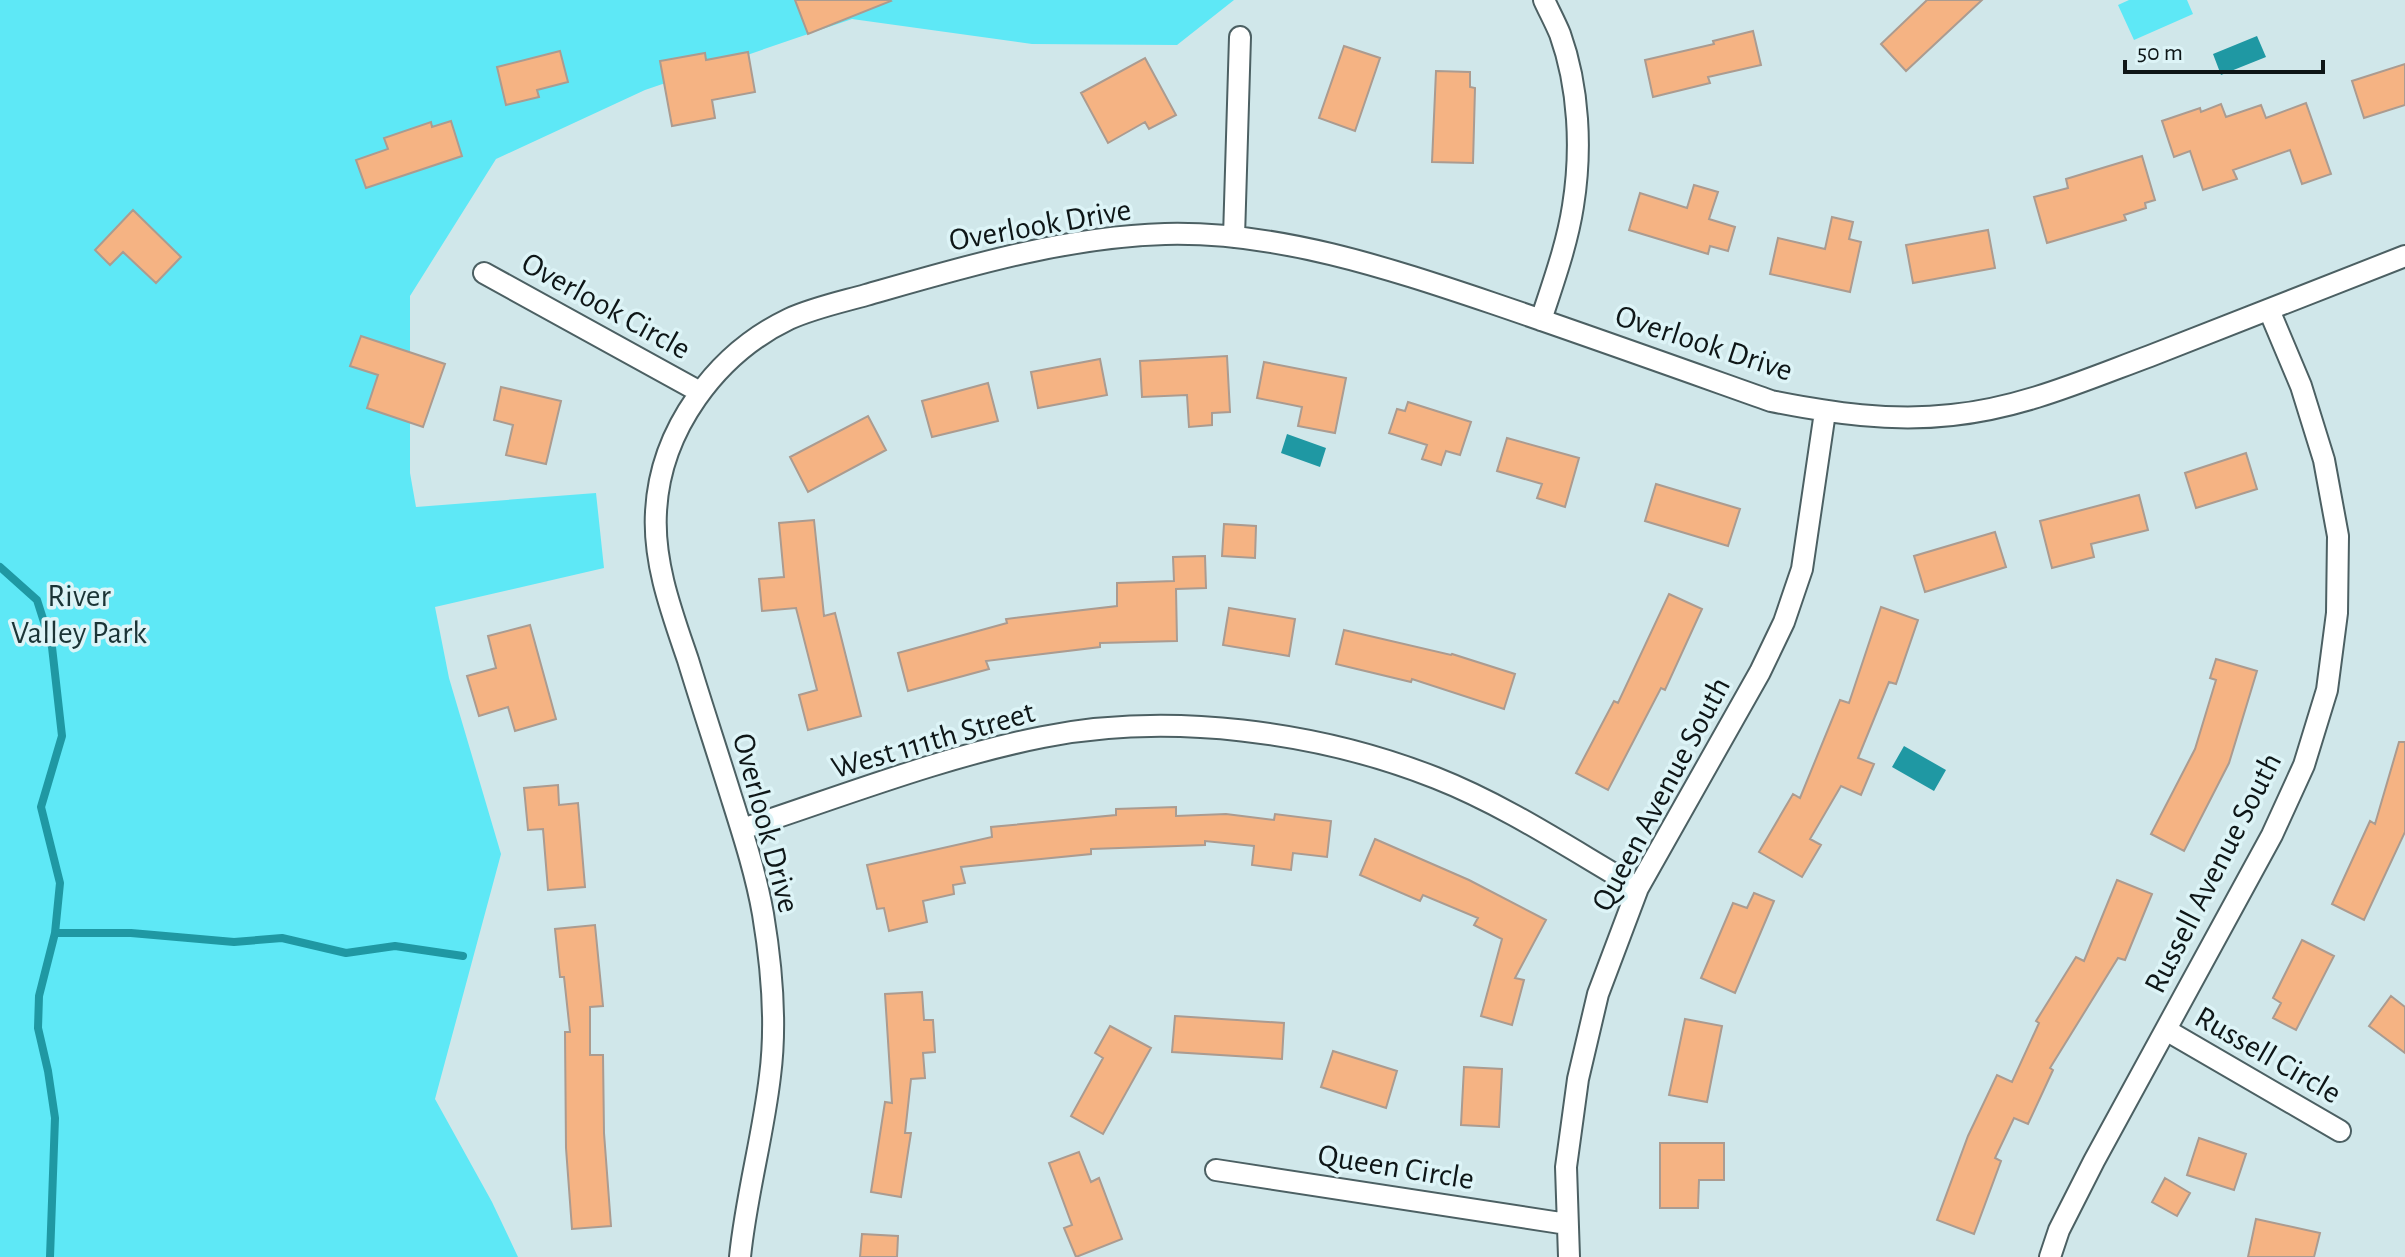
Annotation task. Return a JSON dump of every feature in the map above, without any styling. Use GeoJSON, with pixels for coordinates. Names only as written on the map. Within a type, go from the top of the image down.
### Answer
{"type":"FeatureCollection","features":[{"type":"Feature","properties":{"kind":"street"},"geometry":{"type":"LineString","coordinates":[[1541,320],[1573,206],[1578,149],[1574,90],[1551,1]]}},
{"type":"Feature","properties":{"kind":"street"},"geometry":{"type":"LineString","coordinates":[[1234,237],[1240,37]]}},
{"type":"Feature","properties":{"kind":"street","name":"Overlook Drive"},"geometry":{"type":"LineString","coordinates":[[740,1257],[771,1073],[774,991],[763,909],[742,829],[675,622],[658,559],[656,510],[665,463],[684,417],[700,392],[747,345],[789,319],[998,258],[1081,241],[1166,234],[1234,237],[1308,248],[1412,276],[1771,401],[1825,412],[1880,418],[1952,416],[2021,404],[2405,256]]}},
{"type":"Feature","properties":{"kind":"street","name":"Overlook Circle"},"geometry":{"type":"LineString","coordinates":[[484,273],[700,392]]}},
{"type":"Feature","properties":{"kind":"street","name":"Russell Avenue South"},"geometry":{"type":"LineString","coordinates":[[2050,1257],[2059,1230],[2094,1161],[2272,835],[2304,765],[2327,690],[2337,613],[2338,536],[2324,460],[2301,386],[2269,310]]}},
{"type":"Feature","properties":{"kind":"street","name":"Queen Avenue South"},"geometry":{"type":"LineString","coordinates":[[1569,1257],[1566,1167],[1578,1079],[1598,994],[1638,888],[1760,672],[1784,622],[1802,569],[1825,412]]}},
{"type":"Feature","properties":{"kind":"street","name":"West 111th Street"},"geometry":{"type":"LineString","coordinates":[[742,829],[972,754],[1045,736],[1118,728],[1192,727],[1288,737],[1356,752],[1436,778],[1510,813],[1638,888]]}},
{"type":"Feature","properties":{"kind":"street","name":"Russell Circle"},"geometry":{"type":"LineString","coordinates":[[2166,1030],[2340,1131]]}},
{"type":"Feature","properties":{"kind":"street","name":"Queen Circle"},"geometry":{"type":"LineString","coordinates":[[1216,1170],[1567,1224]]}},
{"type":"Feature","properties":{"kind":"green space","name":"River Valley Park"},"geometry":{"type":"Polygon","coordinates":[[[0,0],[1234,0],[1177,45],[1032,44],[852,19],[645,90],[496,159],[410,296],[410,473],[416,507],[596,493],[604,568],[435,607],[449,678],[501,854],[435,1099],[492,1202],[518,1257],[0,1257],[0,0]]]}},
{"type":"Feature","properties":{"kind":"green space"},"geometry":{"type":"Polygon","coordinates":[[[2129,0],[2187,0],[2193,14],[2134,40],[2118,5],[2129,0]]]}},
{"type":"Feature","properties":{"kind":"shaded area"},"geometry":{"type":"Polygon","coordinates":[[[2257,36],[2266,57],[2221,75],[2213,54],[2257,36]]]}},
{"type":"Feature","properties":{"kind":"shaded area"},"geometry":{"type":"Polygon","coordinates":[[[1287,434],[1326,448],[1320,467],[1281,453],[1287,434]]]}},
{"type":"Feature","properties":{"kind":"shaded area"},"geometry":{"type":"Polygon","coordinates":[[[1904,746],[1946,770],[1934,791],[1892,767],[1904,746]]]}},
{"type":"Feature","properties":{"kind":"building"},"geometry":{"type":"Polygon","coordinates":[[[795,0],[890,0],[891,1],[808,34],[795,0]]]}},
{"type":"Feature","properties":{"kind":"building"},"geometry":{"type":"Polygon","coordinates":[[[1927,0],[1982,0],[1906,71],[1881,44],[1927,0]]]}},
{"type":"Feature","properties":{"kind":"building"},"geometry":{"type":"Polygon","coordinates":[[[1753,31],[1761,65],[1708,77],[1710,83],[1653,97],[1645,60],[1714,44],[1713,41],[1753,31]]]}},
{"type":"Feature","properties":{"kind":"building"},"geometry":{"type":"Polygon","coordinates":[[[1344,46],[1380,58],[1355,131],[1319,118],[1344,46]]]}},
{"type":"Feature","properties":{"kind":"building"},"geometry":{"type":"Polygon","coordinates":[[[560,51],[568,82],[537,90],[539,97],[506,105],[497,67],[560,51]]]}},
{"type":"Feature","properties":{"kind":"building"},"geometry":{"type":"Polygon","coordinates":[[[748,52],[755,92],[712,100],[715,118],[672,126],[660,61],[705,53],[706,60],[748,52]]]}},
{"type":"Feature","properties":{"kind":"building"},"geometry":{"type":"Polygon","coordinates":[[[1145,58],[1176,115],[1149,129],[1145,122],[1108,143],[1081,93],[1145,58]]]}},
{"type":"Feature","properties":{"kind":"building"},"geometry":{"type":"Polygon","coordinates":[[[2405,64],[2405,105],[2364,118],[2352,81],[2405,64]]]}},
{"type":"Feature","properties":{"kind":"building"},"geometry":{"type":"Polygon","coordinates":[[[1436,71],[1470,72],[1470,87],[1475,88],[1473,163],[1432,162],[1436,71]]]}},
{"type":"Feature","properties":{"kind":"building"},"geometry":{"type":"Polygon","coordinates":[[[2306,103],[2331,174],[2302,184],[2290,150],[2233,170],[2237,179],[2203,190],[2190,151],[2174,157],[2162,121],[2221,104],[2226,117],[2261,105],[2266,118],[2306,103]]]}},
{"type":"Feature","properties":{"kind":"building"},"geometry":{"type":"Polygon","coordinates":[[[451,121],[462,156],[366,188],[356,160],[388,149],[384,138],[431,122],[432,127],[451,121]]]}},
{"type":"Feature","properties":{"kind":"building"},"geometry":{"type":"Polygon","coordinates":[[[2142,156],[2155,200],[2145,203],[2146,208],[2124,215],[2126,220],[2047,243],[2034,197],[2068,188],[2066,179],[2142,156]]]}},
{"type":"Feature","properties":{"kind":"building"},"geometry":{"type":"Polygon","coordinates":[[[1694,185],[1718,192],[1709,219],[1735,227],[1728,251],[1710,246],[1708,254],[1629,230],[1640,193],[1687,208],[1694,185]]]}},
{"type":"Feature","properties":{"kind":"building"},"geometry":{"type":"Polygon","coordinates":[[[133,210],[181,257],[156,283],[123,252],[110,265],[95,250],[133,210]]]}},
{"type":"Feature","properties":{"kind":"building"},"geometry":{"type":"Polygon","coordinates":[[[1832,217],[1853,222],[1849,239],[1861,242],[1850,292],[1770,274],[1778,238],[1825,249],[1832,217]]]}},
{"type":"Feature","properties":{"kind":"building"},"geometry":{"type":"Polygon","coordinates":[[[1988,230],[1995,268],[1913,283],[1906,245],[1988,230]]]}},
{"type":"Feature","properties":{"kind":"building"},"geometry":{"type":"Polygon","coordinates":[[[361,336],[445,364],[423,427],[367,408],[378,375],[350,366],[361,336]]]}},
{"type":"Feature","properties":{"kind":"building"},"geometry":{"type":"Polygon","coordinates":[[[1227,356],[1230,412],[1212,413],[1212,425],[1189,427],[1187,395],[1142,397],[1140,361],[1227,356]]]}},
{"type":"Feature","properties":{"kind":"building"},"geometry":{"type":"Polygon","coordinates":[[[1100,359],[1107,395],[1038,408],[1031,372],[1100,359]]]}},
{"type":"Feature","properties":{"kind":"building"},"geometry":{"type":"Polygon","coordinates":[[[1264,362],[1346,378],[1335,433],[1298,426],[1302,407],[1257,398],[1264,362]]]}},
{"type":"Feature","properties":{"kind":"building"},"geometry":{"type":"Polygon","coordinates":[[[988,383],[998,421],[932,437],[922,401],[988,383]]]}},
{"type":"Feature","properties":{"kind":"building"},"geometry":{"type":"Polygon","coordinates":[[[501,387],[561,401],[546,464],[506,455],[513,425],[494,420],[501,387]]]}},
{"type":"Feature","properties":{"kind":"building"},"geometry":{"type":"Polygon","coordinates":[[[1408,402],[1471,422],[1460,455],[1446,451],[1441,465],[1422,459],[1427,445],[1389,433],[1397,409],[1405,411],[1408,402]]]}},
{"type":"Feature","properties":{"kind":"building"},"geometry":{"type":"Polygon","coordinates":[[[868,416],[886,450],[808,492],[790,457],[868,416]]]}},
{"type":"Feature","properties":{"kind":"building"},"geometry":{"type":"Polygon","coordinates":[[[1507,438],[1579,458],[1565,507],[1537,498],[1542,484],[1497,471],[1507,438]]]}},
{"type":"Feature","properties":{"kind":"building"},"geometry":{"type":"Polygon","coordinates":[[[2246,453],[2257,489],[2196,508],[2185,473],[2246,453]]]}},
{"type":"Feature","properties":{"kind":"building"},"geometry":{"type":"Polygon","coordinates":[[[1656,484],[1740,509],[1728,546],[1645,521],[1656,484]]]}},
{"type":"Feature","properties":{"kind":"building"},"geometry":{"type":"Polygon","coordinates":[[[2139,495],[2148,530],[2091,544],[2094,557],[2052,568],[2040,521],[2139,495]]]}},
{"type":"Feature","properties":{"kind":"building"},"geometry":{"type":"Polygon","coordinates":[[[814,520],[824,616],[835,613],[861,716],[808,730],[799,695],[817,690],[796,608],[762,611],[759,579],[784,577],[779,523],[814,520]]]}},
{"type":"Feature","properties":{"kind":"building"},"geometry":{"type":"Polygon","coordinates":[[[1224,524],[1256,526],[1255,558],[1222,556],[1224,524]]]}},
{"type":"Feature","properties":{"kind":"building"},"geometry":{"type":"Polygon","coordinates":[[[1995,532],[2006,567],[1925,592],[1914,556],[1995,532]]]}},
{"type":"Feature","properties":{"kind":"building"},"geometry":{"type":"Polygon","coordinates":[[[1205,556],[1206,588],[1176,589],[1177,641],[1100,643],[1100,647],[986,661],[989,669],[908,691],[898,653],[1007,623],[1006,619],[1117,606],[1117,583],[1174,581],[1173,557],[1205,556]]]}},
{"type":"Feature","properties":{"kind":"building"},"geometry":{"type":"Polygon","coordinates":[[[1669,594],[1702,609],[1665,690],[1661,688],[1608,790],[1576,773],[1614,701],[1618,703],[1669,594]]]}},
{"type":"Feature","properties":{"kind":"building"},"geometry":{"type":"Polygon","coordinates":[[[1881,607],[1918,620],[1896,684],[1889,682],[1858,758],[1874,764],[1861,795],[1841,786],[1810,839],[1821,845],[1802,877],[1759,852],[1793,794],[1800,798],[1840,700],[1849,703],[1881,607]]]}},
{"type":"Feature","properties":{"kind":"building"},"geometry":{"type":"Polygon","coordinates":[[[1229,608],[1295,619],[1289,656],[1223,645],[1229,608]]]}},
{"type":"Feature","properties":{"kind":"building"},"geometry":{"type":"Polygon","coordinates":[[[530,625],[556,719],[515,731],[508,707],[479,716],[467,676],[496,668],[488,636],[530,625]]]}},
{"type":"Feature","properties":{"kind":"building"},"geometry":{"type":"Polygon","coordinates":[[[1344,630],[1452,654],[1515,674],[1504,709],[1412,679],[1411,682],[1336,664],[1344,630]]]}},
{"type":"Feature","properties":{"kind":"building"},"geometry":{"type":"Polygon","coordinates":[[[2216,659],[2257,671],[2229,763],[2184,851],[2151,834],[2195,749],[2216,680],[2210,678],[2216,659]]]}},
{"type":"Feature","properties":{"kind":"building"},"geometry":{"type":"Polygon","coordinates":[[[2399,742],[2405,742],[2405,832],[2364,920],[2332,904],[2370,821],[2375,824],[2399,742]]]}},
{"type":"Feature","properties":{"kind":"building"},"geometry":{"type":"Polygon","coordinates":[[[558,785],[559,805],[578,803],[585,887],[548,890],[543,829],[528,830],[524,788],[558,785]]]}},
{"type":"Feature","properties":{"kind":"building"},"geometry":{"type":"Polygon","coordinates":[[[1176,807],[1176,816],[1226,814],[1274,820],[1275,814],[1331,821],[1327,857],[1293,853],[1291,870],[1252,865],[1254,846],[1205,841],[1205,845],[1091,849],[1091,854],[961,867],[965,883],[953,885],[954,894],[923,901],[927,922],[889,931],[884,908],[877,909],[867,865],[992,837],[991,827],[1116,815],[1116,809],[1176,807]]]}},
{"type":"Feature","properties":{"kind":"building"},"geometry":{"type":"Polygon","coordinates":[[[1375,839],[1469,880],[1546,920],[1515,978],[1524,980],[1512,1025],[1481,1016],[1502,939],[1474,925],[1478,918],[1423,895],[1420,901],[1360,875],[1375,839]]]}},
{"type":"Feature","properties":{"kind":"building"},"geometry":{"type":"Polygon","coordinates":[[[2117,880],[2152,894],[2125,960],[2118,958],[2050,1068],[2053,1070],[2028,1124],[2014,1118],[1995,1158],[2001,1161],[1974,1234],[1937,1220],[1968,1136],[1997,1075],[2012,1082],[2039,1023],[2036,1021],[2076,957],[2084,961],[2117,880]]]}},
{"type":"Feature","properties":{"kind":"building"},"geometry":{"type":"Polygon","coordinates":[[[1754,893],[1774,901],[1735,993],[1701,978],[1733,903],[1747,908],[1754,893]]]}},
{"type":"Feature","properties":{"kind":"building"},"geometry":{"type":"Polygon","coordinates":[[[595,925],[603,1006],[590,1007],[590,1055],[603,1055],[604,1133],[611,1226],[572,1229],[566,1148],[565,1032],[570,1032],[555,929],[595,925]]]}},
{"type":"Feature","properties":{"kind":"building"},"geometry":{"type":"Polygon","coordinates":[[[2302,940],[2334,956],[2296,1030],[2273,1018],[2281,1003],[2273,998],[2302,940]]]}},
{"type":"Feature","properties":{"kind":"building"},"geometry":{"type":"Polygon","coordinates":[[[922,992],[924,1020],[933,1020],[935,1052],[923,1053],[925,1078],[911,1079],[905,1133],[911,1133],[901,1197],[871,1192],[885,1102],[892,1103],[885,994],[922,992]]]}},
{"type":"Feature","properties":{"kind":"building"},"geometry":{"type":"Polygon","coordinates":[[[2391,996],[2405,1007],[2405,1053],[2369,1026],[2391,996]]]}},
{"type":"Feature","properties":{"kind":"building"},"geometry":{"type":"Polygon","coordinates":[[[1175,1016],[1284,1023],[1282,1059],[1172,1052],[1175,1016]]]}},
{"type":"Feature","properties":{"kind":"building"},"geometry":{"type":"Polygon","coordinates":[[[1685,1019],[1722,1026],[1707,1102],[1669,1095],[1685,1019]]]}},
{"type":"Feature","properties":{"kind":"building"},"geometry":{"type":"Polygon","coordinates":[[[1110,1026],[1151,1048],[1103,1134],[1071,1116],[1103,1058],[1095,1053],[1110,1026]]]}},
{"type":"Feature","properties":{"kind":"building"},"geometry":{"type":"Polygon","coordinates":[[[1333,1051],[1397,1071],[1386,1108],[1321,1087],[1333,1051]]]}},
{"type":"Feature","properties":{"kind":"building"},"geometry":{"type":"Polygon","coordinates":[[[1464,1067],[1502,1069],[1499,1127],[1461,1125],[1464,1067]]]}},
{"type":"Feature","properties":{"kind":"building"},"geometry":{"type":"Polygon","coordinates":[[[2199,1138],[2246,1154],[2234,1190],[2187,1175],[2199,1138]]]}},
{"type":"Feature","properties":{"kind":"building"},"geometry":{"type":"Polygon","coordinates":[[[1660,1143],[1724,1143],[1724,1180],[1699,1180],[1698,1208],[1660,1208],[1660,1143]]]}},
{"type":"Feature","properties":{"kind":"building"},"geometry":{"type":"Polygon","coordinates":[[[1079,1152],[1091,1182],[1099,1178],[1122,1239],[1076,1257],[1064,1228],[1072,1225],[1049,1163],[1079,1152]]]}},
{"type":"Feature","properties":{"kind":"building"},"geometry":{"type":"Polygon","coordinates":[[[2165,1178],[2190,1193],[2177,1216],[2152,1202],[2165,1178]]]}},
{"type":"Feature","properties":{"kind":"building"},"geometry":{"type":"Polygon","coordinates":[[[2256,1219],[2320,1233],[2314,1257],[2248,1257],[2256,1219]]]}},
{"type":"Feature","properties":{"kind":"building"},"geometry":{"type":"Polygon","coordinates":[[[862,1234],[898,1236],[897,1257],[860,1257],[862,1234]]]}},
{"type":"Feature","properties":{"kind":"waterway"},"geometry":{"type":"LineString","coordinates":[[0,567],[37,600],[52,647],[62,736],[41,807],[60,883],[55,933],[39,996],[38,1028],[55,1118],[50,1257]]}},
{"type":"Feature","properties":{"kind":"waterway"},"geometry":{"type":"LineString","coordinates":[[55,933],[131,933],[234,942],[282,938],[346,953],[395,946],[463,956]]}}]}
